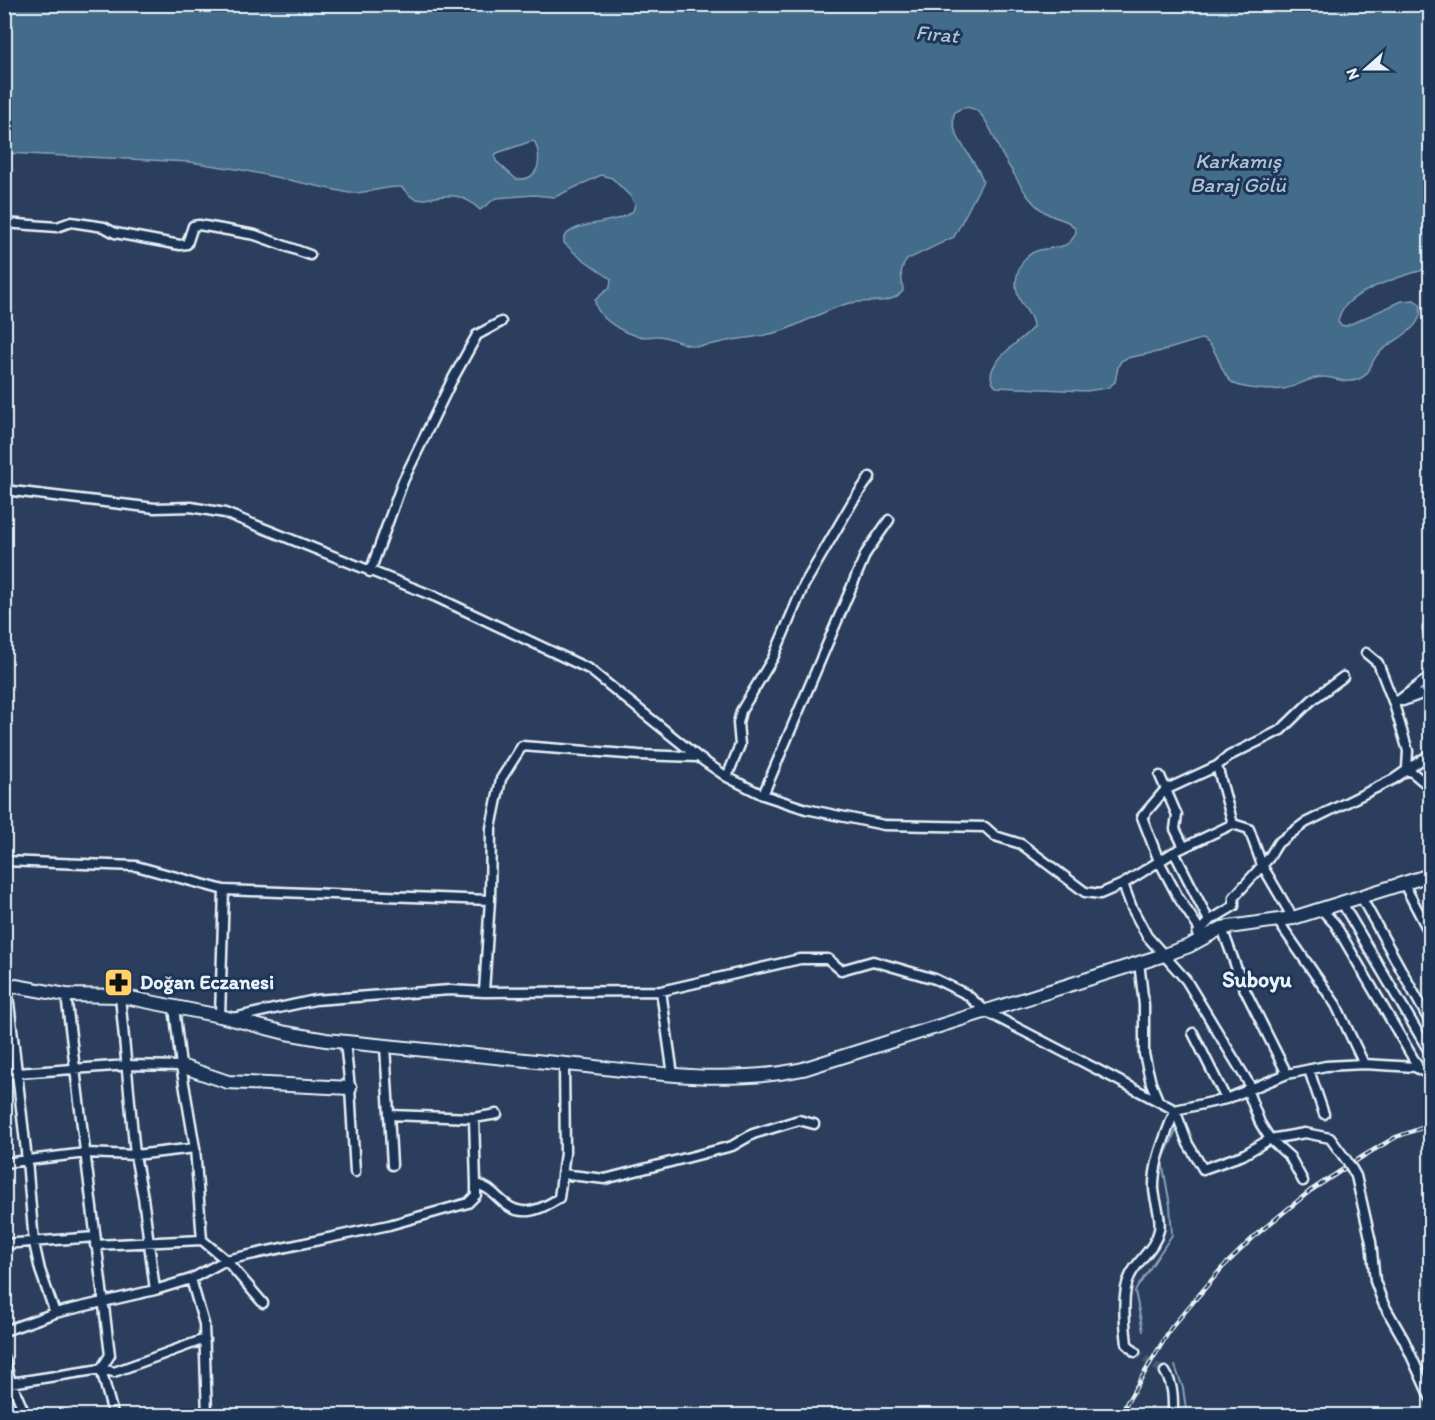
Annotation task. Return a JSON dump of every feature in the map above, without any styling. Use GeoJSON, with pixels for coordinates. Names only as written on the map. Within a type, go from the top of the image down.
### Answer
{"type":"FeatureCollection","features":[{"type":"Feature","properties":{"kind":"street"},"geometry":{"type":"LineString","coordinates":[[4,224],[57,227],[71,222],[104,227],[115,233],[180,245],[187,244],[193,226],[200,225],[255,235],[310,255]]}},
{"type":"Feature","properties":{"kind":"street"},"geometry":{"type":"LineString","coordinates":[[370,572],[403,481],[451,382],[477,335],[501,322]]}},
{"type":"Feature","properties":{"kind":"street"},"geometry":{"type":"LineString","coordinates":[[728,777],[740,745],[738,723],[741,711],[773,658],[804,585],[853,501],[870,477]]}},
{"type":"Feature","properties":{"kind":"street"},"geometry":{"type":"LineString","coordinates":[[4,490],[155,508],[191,507],[225,513],[436,597],[589,669],[698,757],[728,777],[764,795],[806,809],[884,825],[985,827],[995,836],[1021,844],[1086,892],[1100,894],[1123,884],[1174,852],[1233,824],[1249,829],[1262,866],[1293,918]]}},
{"type":"Feature","properties":{"kind":"street"},"geometry":{"type":"LineString","coordinates":[[764,795],[866,553],[889,520]]}},
{"type":"Feature","properties":{"kind":"street"},"geometry":{"type":"LineString","coordinates":[[1428,628],[1431,641]]}},
{"type":"Feature","properties":{"kind":"street"},"geometry":{"type":"LineString","coordinates":[[1366,653],[1378,663],[1394,704],[1408,752],[1407,768]]}},
{"type":"Feature","properties":{"kind":"street"},"geometry":{"type":"LineString","coordinates":[[1394,704],[1431,674]]}},
{"type":"Feature","properties":{"kind":"street"},"geometry":{"type":"LineString","coordinates":[[1200,930],[1178,897],[1159,861],[1142,817],[1165,790],[1217,766],[1229,756],[1281,730],[1312,700],[1343,677]]}},
{"type":"Feature","properties":{"kind":"street"},"geometry":{"type":"LineString","coordinates":[[1394,704],[1431,691]]}},
{"type":"Feature","properties":{"kind":"street"},"geometry":{"type":"LineString","coordinates":[[484,992],[490,900],[491,828],[501,779],[522,746],[698,757]]}},
{"type":"Feature","properties":{"kind":"street"},"geometry":{"type":"LineString","coordinates":[[1189,946],[1209,921],[1234,906],[1234,897],[1262,866],[1278,843],[1293,832],[1394,779],[1407,768],[1431,754]]}},
{"type":"Feature","properties":{"kind":"street"},"geometry":{"type":"LineString","coordinates":[[1217,766],[1233,824]]}},
{"type":"Feature","properties":{"kind":"street"},"geometry":{"type":"LineString","coordinates":[[1407,768],[1431,787]]}},
{"type":"Feature","properties":{"kind":"street"},"geometry":{"type":"LineString","coordinates":[[1160,776],[1177,815],[1175,829],[1184,847]]}},
{"type":"Feature","properties":{"kind":"street"},"geometry":{"type":"LineString","coordinates":[[1174,852],[1209,921]]}},
{"type":"Feature","properties":{"kind":"street"},"geometry":{"type":"LineString","coordinates":[[4,861],[136,866],[224,890],[490,900]]}},
{"type":"Feature","properties":{"kind":"street"},"geometry":{"type":"LineString","coordinates":[[55,1313],[40,1270],[34,1243],[18,1074],[6,984],[66,995],[120,996],[224,1017],[286,1033],[345,1042],[673,1075],[732,1078],[786,1073],[803,1069],[1164,956],[1189,946],[1222,928],[1293,918],[1431,875]]}},
{"type":"Feature","properties":{"kind":"street"},"geometry":{"type":"LineString","coordinates":[[1123,884],[1132,908],[1147,936],[1186,980],[1249,1088],[1260,1123],[1270,1139],[1290,1158],[1303,1181]]}},
{"type":"Feature","properties":{"kind":"street"},"geometry":{"type":"LineString","coordinates":[[1404,884],[1431,934]]}},
{"type":"Feature","properties":{"kind":"street"},"geometry":{"type":"LineString","coordinates":[[224,890],[224,1017]]}},
{"type":"Feature","properties":{"kind":"street"},"geometry":{"type":"LineString","coordinates":[[1361,897],[1431,1022]]}},
{"type":"Feature","properties":{"kind":"street"},"geometry":{"type":"LineString","coordinates":[[1342,903],[1431,1053]]}},
{"type":"Feature","properties":{"kind":"street"},"geometry":{"type":"LineString","coordinates":[[1322,910],[1335,924],[1418,1065],[1415,1067]]}},
{"type":"Feature","properties":{"kind":"street"},"geometry":{"type":"LineString","coordinates":[[1278,921],[1335,1005],[1364,1064]]}},
{"type":"Feature","properties":{"kind":"street"},"geometry":{"type":"LineString","coordinates":[[1222,928],[1243,986],[1287,1074]]}},
{"type":"Feature","properties":{"kind":"street"},"geometry":{"type":"LineString","coordinates":[[224,1017],[315,1000],[450,990],[484,992],[661,991],[800,960],[828,959],[841,970],[873,961],[935,979],[966,994],[987,1012],[1175,1110],[1188,1144],[1203,1170],[1243,1155],[1270,1139],[1305,1133],[1330,1138],[1356,1176],[1371,1242],[1375,1281],[1383,1303],[1431,1397]]}},
{"type":"Feature","properties":{"kind":"street"},"geometry":{"type":"LineString","coordinates":[[1139,962],[1144,1005],[1144,1054],[1158,1100]]}},
{"type":"Feature","properties":{"kind":"street"},"geometry":{"type":"LineString","coordinates":[[661,991],[673,1075]]}},
{"type":"Feature","properties":{"kind":"street"},"geometry":{"type":"LineString","coordinates":[[66,995],[110,1355],[101,1369],[112,1414]]}},
{"type":"Feature","properties":{"kind":"street"},"geometry":{"type":"LineString","coordinates":[[120,996],[135,1155],[155,1290]]}},
{"type":"Feature","properties":{"kind":"street"},"geometry":{"type":"LineString","coordinates":[[174,1007],[195,1148],[202,1240]]}},
{"type":"Feature","properties":{"kind":"street"},"geometry":{"type":"LineString","coordinates":[[1193,1033],[1226,1099]]}},
{"type":"Feature","properties":{"kind":"street"},"geometry":{"type":"LineString","coordinates":[[345,1042],[355,1172]]}},
{"type":"Feature","properties":{"kind":"street"},"geometry":{"type":"LineString","coordinates":[[385,1046],[392,1165]]}},
{"type":"Feature","properties":{"kind":"street"},"geometry":{"type":"LineString","coordinates":[[476,1184],[485,1186],[508,1206],[522,1212],[545,1208],[559,1198],[565,1153],[564,1064]]}},
{"type":"Feature","properties":{"kind":"street"},"geometry":{"type":"LineString","coordinates":[[1175,1110],[1226,1099],[1287,1074],[1326,1066],[1364,1064],[1415,1067],[1430,1074]]}},
{"type":"Feature","properties":{"kind":"street"},"geometry":{"type":"LineString","coordinates":[[4,1074],[128,1065],[181,1066],[228,1082],[350,1088]]}},
{"type":"Feature","properties":{"kind":"street"},"geometry":{"type":"LineString","coordinates":[[1309,1070],[1324,1114]]}},
{"type":"Feature","properties":{"kind":"street"},"geometry":{"type":"LineString","coordinates":[[1135,1352],[1127,1344],[1126,1288],[1129,1276],[1156,1240],[1160,1228],[1154,1190],[1156,1166],[1175,1110]]}},
{"type":"Feature","properties":{"kind":"street"},"geometry":{"type":"LineString","coordinates":[[389,1115],[474,1118],[497,1114]]}},
{"type":"Feature","properties":{"kind":"street"},"geometry":{"type":"LineString","coordinates":[[4,1331],[55,1313],[155,1290],[191,1279],[226,1260],[389,1225],[468,1203],[476,1196],[474,1118]]}},
{"type":"Feature","properties":{"kind":"street"},"geometry":{"type":"LineString","coordinates":[[562,1174],[605,1179],[732,1146],[753,1134],[799,1119],[814,1124]]}},
{"type":"Feature","properties":{"kind":"street"},"geometry":{"type":"LineString","coordinates":[[4,1163],[86,1153],[135,1155],[195,1148]]}},
{"type":"Feature","properties":{"kind":"street"},"geometry":{"type":"LineString","coordinates":[[4,1244],[95,1241],[149,1243],[202,1240],[226,1260],[263,1303]]}},
{"type":"Feature","properties":{"kind":"street"},"geometry":{"type":"LineString","coordinates":[[191,1279],[204,1324],[207,1416]]}},
{"type":"Feature","properties":{"kind":"street"},"geometry":{"type":"LineString","coordinates":[[8,1383],[101,1369],[114,1372],[205,1339]]}},
{"type":"Feature","properties":{"kind":"street"},"geometry":{"type":"LineString","coordinates":[[4,1359],[8,1383],[26,1416]]}},
{"type":"Feature","properties":{"kind":"street"},"geometry":{"type":"LineString","coordinates":[[1165,1372],[1170,1380],[1173,1394],[1173,1416]]}},
{"type":"Feature","properties":{"kind":"water","name":"Karkamış Baraj Gölü"},"geometry":{"type":"Polygon","coordinates":[[[5,4],[1430,5],[1430,268],[1385,282],[1362,293],[1345,307],[1338,322],[1346,326],[1402,301],[1414,300],[1420,304],[1418,321],[1378,354],[1363,377],[1350,381],[1318,377],[1278,390],[1237,385],[1226,376],[1212,347],[1201,339],[1121,361],[1115,382],[1107,388],[1086,391],[996,387],[991,379],[997,362],[1033,327],[1031,317],[1018,297],[1016,279],[1019,268],[1032,253],[1067,244],[1076,231],[1069,222],[1044,212],[1029,198],[1003,157],[988,124],[977,111],[971,108],[963,108],[955,112],[953,120],[958,138],[983,181],[954,237],[908,259],[905,263],[901,275],[903,291],[884,301],[846,304],[774,333],[702,346],[692,346],[662,336],[633,335],[611,324],[596,306],[595,300],[610,287],[611,279],[577,255],[564,243],[564,237],[579,227],[617,219],[633,211],[635,204],[631,197],[612,178],[601,175],[555,197],[534,195],[496,198],[480,210],[469,201],[457,196],[416,199],[401,187],[349,193],[242,170],[190,162],[5,153],[5,4]],[[535,142],[497,153],[496,161],[516,179],[530,177],[537,168],[538,162],[535,142]]]}},
{"type":"Feature","properties":{"kind":"waterway"},"geometry":{"type":"LineString","coordinates":[[1143,1331],[1135,1291],[1172,1235],[1170,1205],[1162,1161],[1176,1131]]}},
{"type":"Feature","properties":{"kind":"waterway"},"geometry":{"type":"LineString","coordinates":[[1175,1366],[1183,1388],[1187,1416]]}},
{"type":"Feature","properties":{"kind":"tunnel"},"geometry":{"type":"LineString","coordinates":[[1135,1352],[1165,1372]]}},
{"type":"Feature","properties":{"kind":"railway"},"geometry":{"type":"LineString","coordinates":[[1119,1416],[1171,1328],[1222,1268],[1257,1234],[1310,1191],[1365,1155],[1396,1137],[1430,1125]]}},
{"type":"Feature","properties":{"kind":"place","name":"Doğan Eczanesi"},"geometry":{"type":"Point","coordinates":[119,982]}},
{"type":"Feature","properties":{"kind":"district","name":"Suboyu"},"geometry":{"type":"Point","coordinates":[1257,979]}},
{"type":"Feature","properties":{"kind":"water label","name":"Fırat"},"geometry":{"type":"Point","coordinates":[937,34]}}]}
